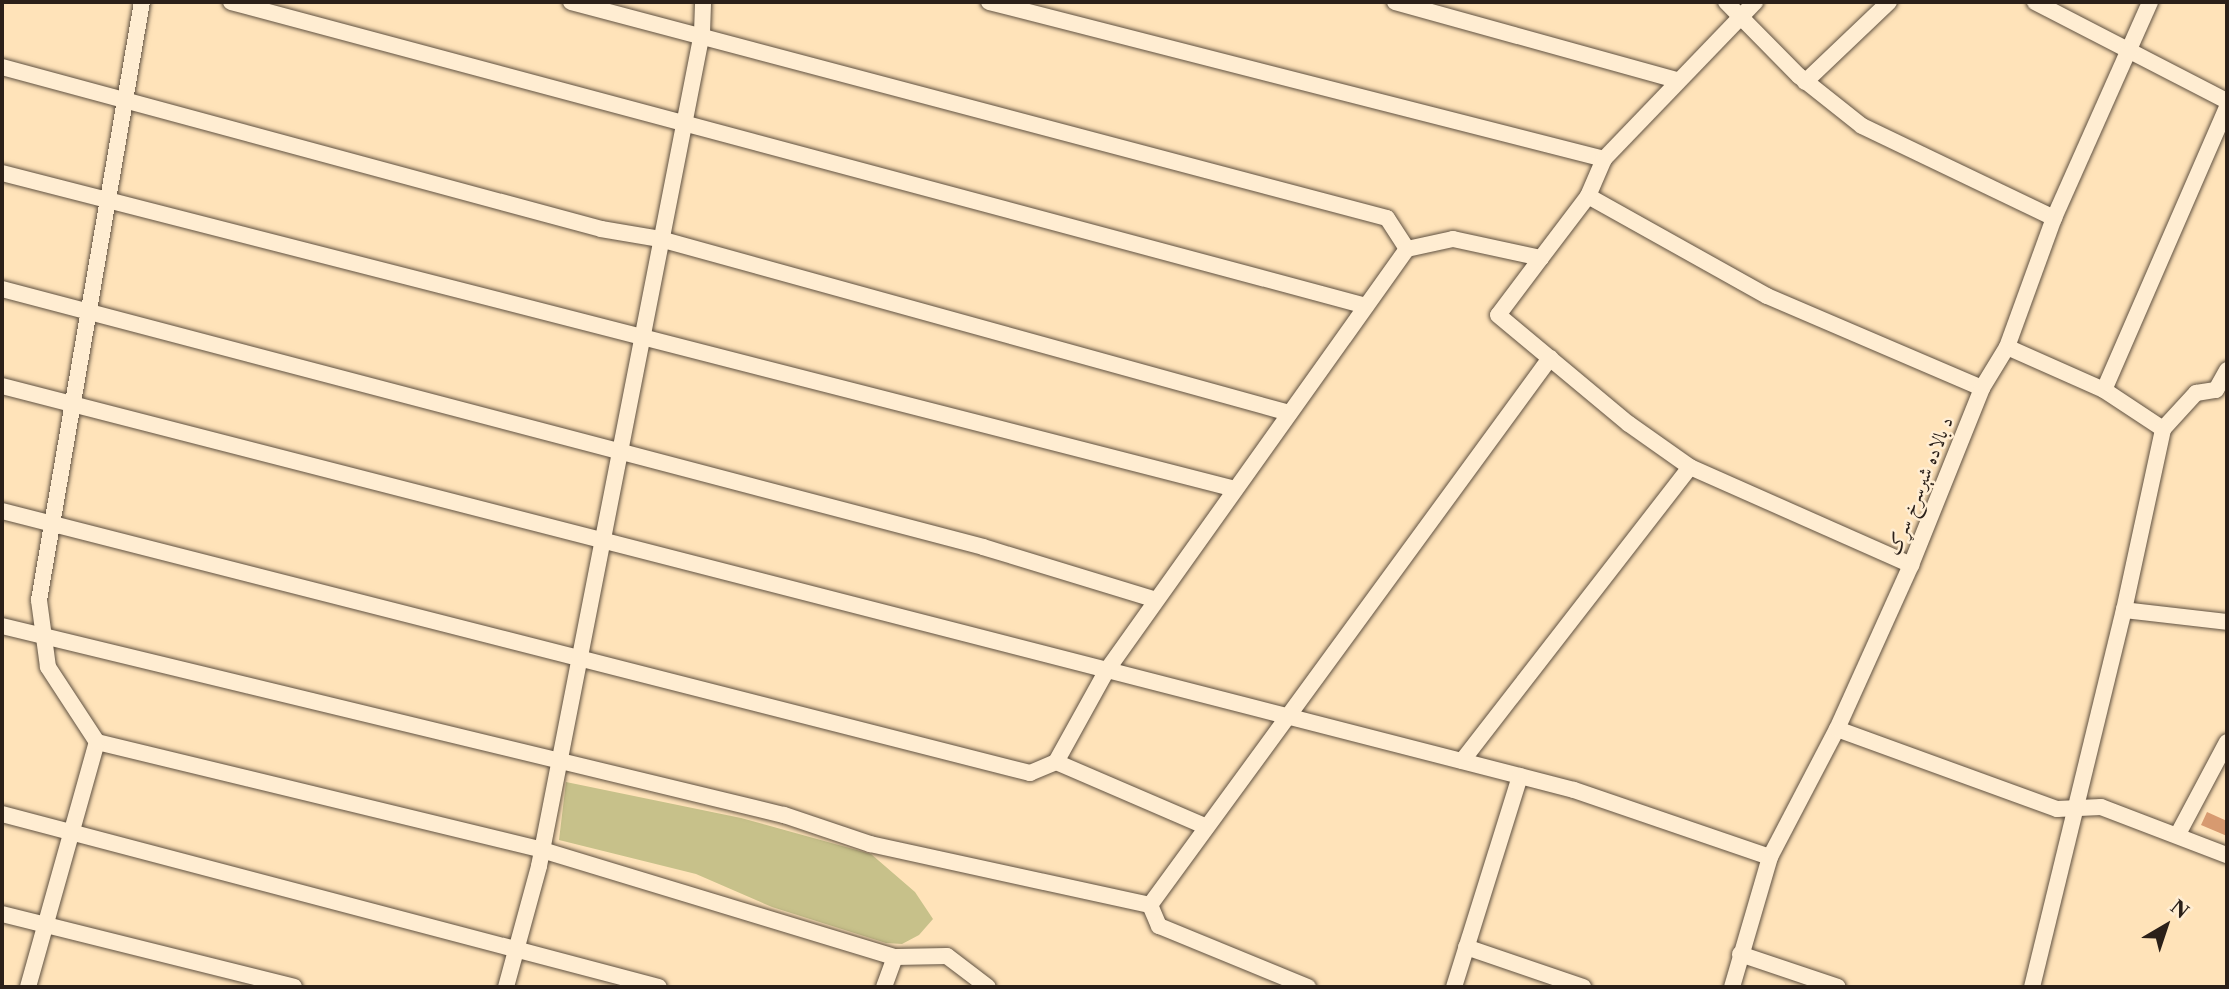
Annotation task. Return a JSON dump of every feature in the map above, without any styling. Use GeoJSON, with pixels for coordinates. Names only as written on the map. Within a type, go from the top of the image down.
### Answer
{"type":"FeatureCollection","features":[{"type":"Feature","properties":{"kind":"street"},"geometry":{"type":"LineString","coordinates":[[142,2],[39,600],[48,667],[97,742],[542,850],[895,957],[947,957],[988,987]]}},
{"type":"Feature","properties":{"kind":"street"},"geometry":{"type":"LineString","coordinates":[[231,2],[1366,306]]}},
{"type":"Feature","properties":{"kind":"street"},"geometry":{"type":"LineString","coordinates":[[571,2],[702,33],[1387,218],[1407,249]]}},
{"type":"Feature","properties":{"kind":"street"},"geometry":{"type":"LineString","coordinates":[[506,987],[542,850],[660,239],[685,123],[702,33],[703,2]]}},
{"type":"Feature","properties":{"kind":"street"},"geometry":{"type":"LineString","coordinates":[[989,2],[1604,159]]}},
{"type":"Feature","properties":{"kind":"street"},"geometry":{"type":"LineString","coordinates":[[1395,2],[1676,80]]}},
{"type":"Feature","properties":{"kind":"street"},"geometry":{"type":"LineString","coordinates":[[1726,2],[1805,82],[1861,126],[2054,218]]}},
{"type":"Feature","properties":{"kind":"street"},"geometry":{"type":"LineString","coordinates":[[1755,2],[1676,80],[1604,159],[1588,196],[1499,314],[1550,358],[1690,467],[1911,565]]}},
{"type":"Feature","properties":{"kind":"street"},"geometry":{"type":"LineString","coordinates":[[1805,82],[1889,2]]}},
{"type":"Feature","properties":{"kind":"street"},"geometry":{"type":"LineString","coordinates":[[2035,2],[2227,101]]}},
{"type":"Feature","properties":{"kind":"street","name":"د بالاده شېرسرخ سړک"},"geometry":{"type":"LineString","coordinates":[[1732,987],[1770,857],[1837,729],[1911,565],[1982,388],[2007,347],[2054,218],[2150,2]]}},
{"type":"Feature","properties":{"kind":"street"},"geometry":{"type":"LineString","coordinates":[[2,67],[601,229],[660,239],[1289,413]]}},
{"type":"Feature","properties":{"kind":"street"},"geometry":{"type":"LineString","coordinates":[[2104,390],[2227,107]]}},
{"type":"Feature","properties":{"kind":"street"},"geometry":{"type":"LineString","coordinates":[[2,173],[1235,489]]}},
{"type":"Feature","properties":{"kind":"street"},"geometry":{"type":"LineString","coordinates":[[1588,196],[1767,296],[1982,388]]}},
{"type":"Feature","properties":{"kind":"street"},"geometry":{"type":"LineString","coordinates":[[2,511],[1030,773],[1056,762],[1107,670],[1407,249],[1454,239],[1541,258]]}},
{"type":"Feature","properties":{"kind":"street"},"geometry":{"type":"LineString","coordinates":[[2,289],[982,547],[1156,600]]}},
{"type":"Feature","properties":{"kind":"street"},"geometry":{"type":"LineString","coordinates":[[2007,347],[2104,390],[2162,429]]}},
{"type":"Feature","properties":{"kind":"street"},"geometry":{"type":"LineString","coordinates":[[1150,905],[1550,358]]}},
{"type":"Feature","properties":{"kind":"street"},"geometry":{"type":"LineString","coordinates":[[2032,987],[2124,610],[2162,429],[2196,393],[2222,392],[2227,370]]}},
{"type":"Feature","properties":{"kind":"street"},"geometry":{"type":"LineString","coordinates":[[2,386],[1520,776],[1770,857]]}},
{"type":"Feature","properties":{"kind":"street"},"geometry":{"type":"LineString","coordinates":[[1462,761],[1690,467]]}},
{"type":"Feature","properties":{"kind":"street"},"geometry":{"type":"LineString","coordinates":[[2124,610],[2227,622]]}},
{"type":"Feature","properties":{"kind":"street"},"geometry":{"type":"LineString","coordinates":[[2,626],[559,763],[784,815],[870,844],[1150,905]]}},
{"type":"Feature","properties":{"kind":"street"},"geometry":{"type":"LineString","coordinates":[[1837,729],[2057,809],[2101,807],[2178,834],[2227,855]]}},
{"type":"Feature","properties":{"kind":"street"},"geometry":{"type":"LineString","coordinates":[[28,987],[97,742]]}},
{"type":"Feature","properties":{"kind":"street"},"geometry":{"type":"LineString","coordinates":[[2178,834],[2227,742]]}},
{"type":"Feature","properties":{"kind":"street"},"geometry":{"type":"LineString","coordinates":[[1056,762],[1207,827]]}},
{"type":"Feature","properties":{"kind":"street"},"geometry":{"type":"LineString","coordinates":[[1454,987],[1520,776]]}},
{"type":"Feature","properties":{"kind":"street"},"geometry":{"type":"LineString","coordinates":[[2,814],[659,987]]}},
{"type":"Feature","properties":{"kind":"street"},"geometry":{"type":"LineString","coordinates":[[1150,905],[1159,926],[1307,987]]}},
{"type":"Feature","properties":{"kind":"street"},"geometry":{"type":"LineString","coordinates":[[2,914],[294,987]]}},
{"type":"Feature","properties":{"kind":"street"},"geometry":{"type":"LineString","coordinates":[[1466,947],[1583,987]]}},
{"type":"Feature","properties":{"kind":"street"},"geometry":{"type":"LineString","coordinates":[[1740,954],[1838,987]]}},
{"type":"Feature","properties":{"kind":"street"},"geometry":{"type":"LineString","coordinates":[[884,987],[895,957]]}},
{"type":"Feature","properties":{"kind":"shaded area"},"geometry":{"type":"Polygon","coordinates":[[[566,782],[741,818],[871,854],[915,892],[933,919],[919,935],[902,944],[886,943],[772,907],[696,874],[559,840],[566,782]]]}},
{"type":"Feature","properties":{"kind":"building"},"geometry":{"type":"Polygon","coordinates":[[[2207,812],[2227,821],[2227,836],[2201,825],[2207,812]]]}}]}
